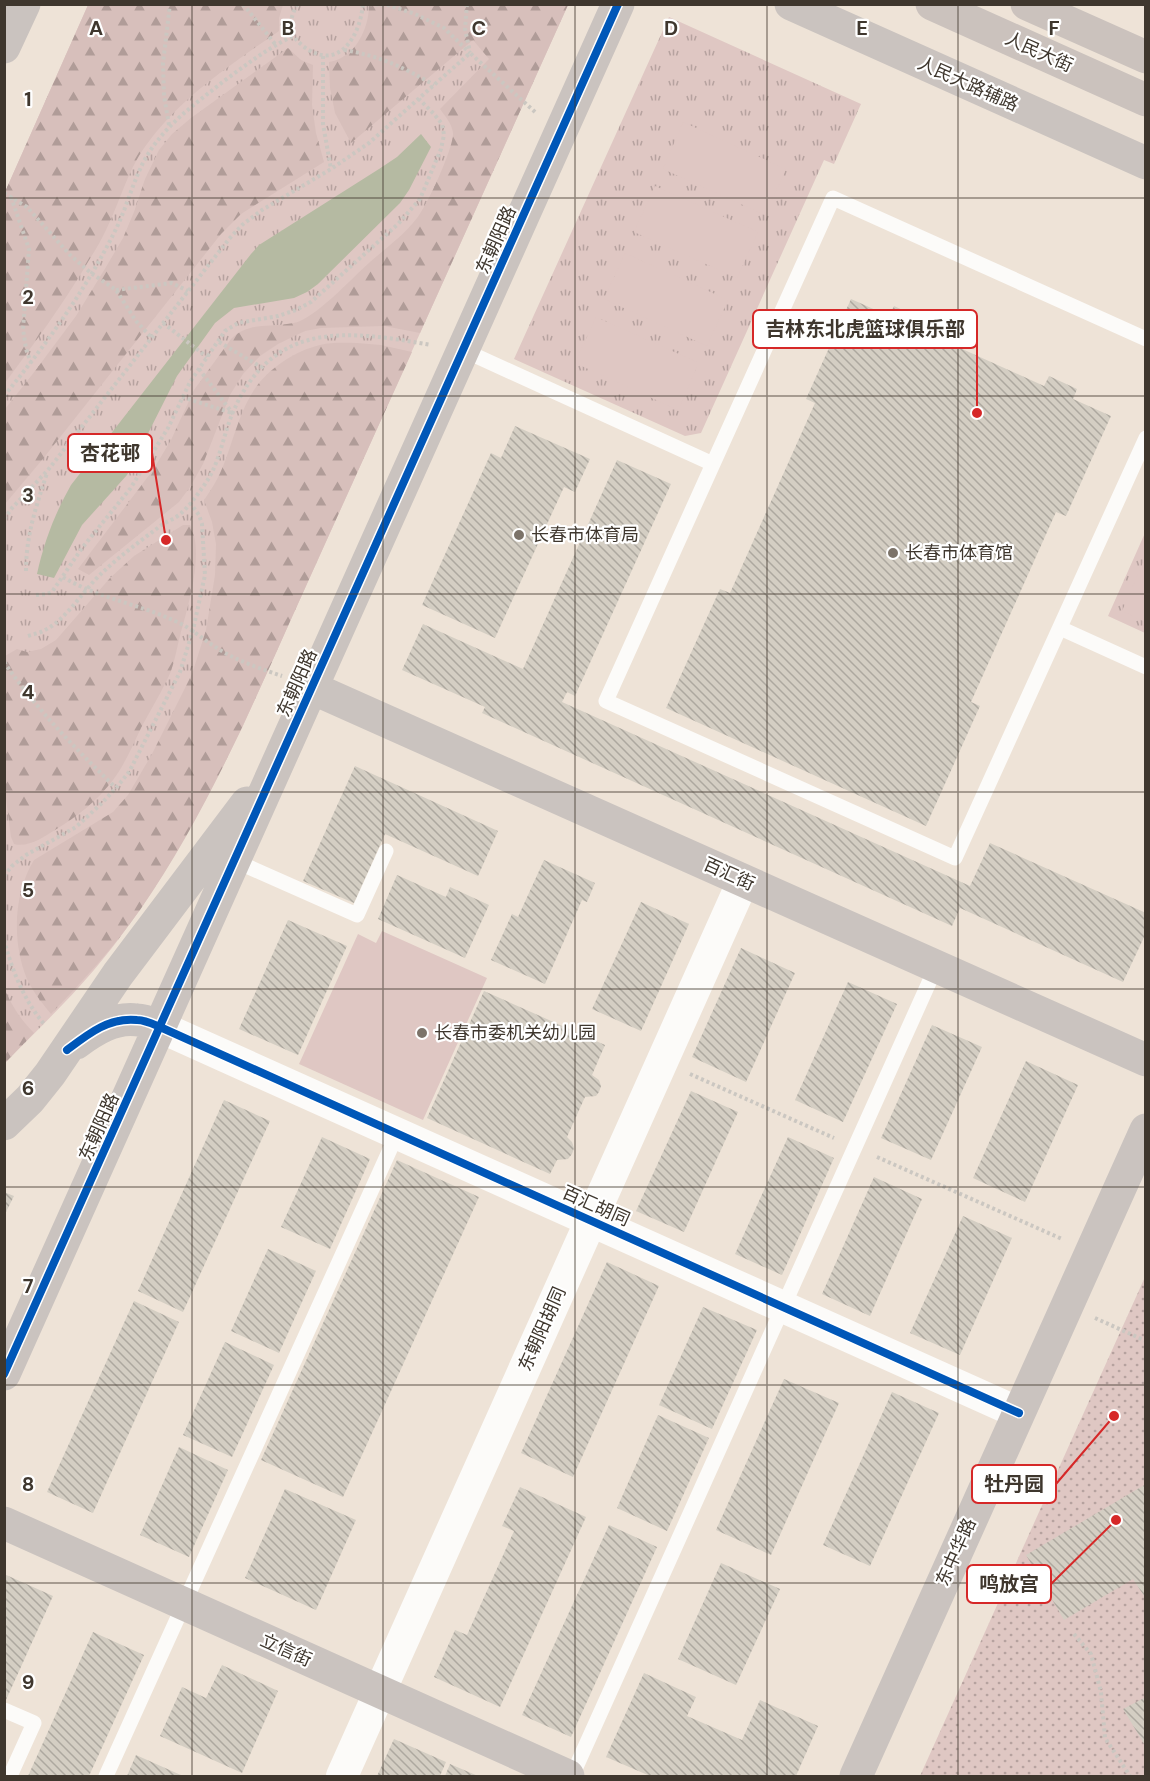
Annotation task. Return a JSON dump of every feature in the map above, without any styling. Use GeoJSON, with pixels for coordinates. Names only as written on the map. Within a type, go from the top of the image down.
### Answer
{"type":"FeatureCollection","features":[{"type":"Feature","properties":{"kind":"main road","name":"人民大街"},"geometry":{"type":"LineString","coordinates":[[932,4],[1146,100]]}},
{"type":"Feature","properties":{"kind":"main road"},"geometry":{"type":"LineString","coordinates":[[1027,4],[1146,57]]}},
{"type":"Feature","properties":{"kind":"street"},"geometry":{"type":"LineString","coordinates":[[4,47],[24,4]]}},
{"type":"Feature","properties":{"kind":"street","name":"东朝阳路"},"geometry":{"type":"LineString","coordinates":[[4,1374],[618,4]]}},
{"type":"Feature","properties":{"kind":"street","name":"人民大路辅路"},"geometry":{"type":"LineString","coordinates":[[791,4],[1146,163]]}},
{"type":"Feature","properties":{"kind":"street","name":"百汇街"},"geometry":{"type":"LineString","coordinates":[[312,688],[1146,1060]]}},
{"type":"Feature","properties":{"kind":"street"},"geometry":{"type":"LineString","coordinates":[[4,1124],[30,1099],[67,1050],[118,974],[281,757]]}},
{"type":"Feature","properties":{"kind":"street","name":"东朝阳胡同"},"geometry":{"type":"LineString","coordinates":[[342,1776],[743,881]]}},
{"type":"Feature","properties":{"kind":"street"},"geometry":{"type":"LineString","coordinates":[[67,1050],[95,1029],[117,1021],[138,1020],[160,1027]]}},
{"type":"Feature","properties":{"kind":"street","name":"百汇胡同"},"geometry":{"type":"LineString","coordinates":[[160,1027],[1019,1413]]}},
{"type":"Feature","properties":{"kind":"street","name":"东中华路"},"geometry":{"type":"LineString","coordinates":[[856,1776],[1146,1130]]}},
{"type":"Feature","properties":{"kind":"street","name":"立信街"},"geometry":{"type":"LineString","coordinates":[[4,1523],[570,1776]]}},
{"type":"Feature","properties":{"kind":"lane"},"geometry":{"type":"LineString","coordinates":[[1146,339],[833,198],[606,701],[955,858],[1146,438]]}},
{"type":"Feature","properties":{"kind":"lane"},"geometry":{"type":"LineString","coordinates":[[463,350],[713,464]]}},
{"type":"Feature","properties":{"kind":"lane"},"geometry":{"type":"LineString","coordinates":[[1060,628],[1146,667]]}},
{"type":"Feature","properties":{"kind":"lane"},"geometry":{"type":"LineString","coordinates":[[234,861],[357,915],[386,851]]}},
{"type":"Feature","properties":{"kind":"lane"},"geometry":{"type":"LineString","coordinates":[[570,1776],[936,967]]}},
{"type":"Feature","properties":{"kind":"lane"},"geometry":{"type":"LineString","coordinates":[[106,1776],[397,1134]]}},
{"type":"Feature","properties":{"kind":"lane"},"geometry":{"type":"LineString","coordinates":[[4,1710],[34,1723],[10,1776]]}},
{"type":"Feature","properties":{"kind":"path"},"geometry":{"type":"LineString","coordinates":[[169,125],[163,63],[170,4]]}},
{"type":"Feature","properties":{"kind":"path"},"geometry":{"type":"LineString","coordinates":[[243,4],[275,44]]}},
{"type":"Feature","properties":{"kind":"path"},"geometry":{"type":"LineString","coordinates":[[297,4],[290,26],[293,36],[307,49],[323,56],[344,50],[357,30],[363,4]]}},
{"type":"Feature","properties":{"kind":"path"},"geometry":{"type":"LineString","coordinates":[[369,4],[388,5],[415,14],[444,28],[560,134]]}},
{"type":"Feature","properties":{"kind":"path"},"geometry":{"type":"LineString","coordinates":[[401,4],[403,10]]}},
{"type":"Feature","properties":{"kind":"path"},"geometry":{"type":"LineString","coordinates":[[467,4],[465,29],[470,53]]}},
{"type":"Feature","properties":{"kind":"path"},"geometry":{"type":"LineString","coordinates":[[4,396],[31,363],[91,273],[114,233],[144,162],[169,125],[275,44],[293,36]]}},
{"type":"Feature","properties":{"kind":"path"},"geometry":{"type":"LineString","coordinates":[[344,50],[385,59],[434,85]]}},
{"type":"Feature","properties":{"kind":"path"},"geometry":{"type":"LineString","coordinates":[[4,519],[48,470],[242,225],[369,143],[470,53]]}},
{"type":"Feature","properties":{"kind":"path"},"geometry":{"type":"LineString","coordinates":[[323,56],[323,124],[331,169]]}},
{"type":"Feature","properties":{"kind":"path"},"geometry":{"type":"LineString","coordinates":[[36,595],[52,592],[82,548],[130,489],[168,428],[199,368],[225,331],[238,323],[278,316],[311,302],[398,224],[420,199],[441,149],[444,135],[442,124],[419,99]]}},
{"type":"Feature","properties":{"kind":"path"},"geometry":{"type":"LineString","coordinates":[[4,193],[27,207],[70,255],[116,290],[136,321],[152,337]]}},
{"type":"Feature","properties":{"kind":"path"},"geometry":{"type":"LineString","coordinates":[[11,196],[29,249],[23,329],[31,363]]}},
{"type":"Feature","properties":{"kind":"path"},"geometry":{"type":"LineString","coordinates":[[116,290],[172,283],[188,291]]}},
{"type":"Feature","properties":{"kind":"path"},"geometry":{"type":"LineString","coordinates":[[164,323],[207,357]]}},
{"type":"Feature","properties":{"kind":"path"},"geometry":{"type":"LineString","coordinates":[[28,636],[44,632],[54,625],[102,573],[177,516],[190,503],[207,481],[242,394],[261,367],[278,353],[301,342],[351,334],[380,336],[463,350]]}},
{"type":"Feature","properties":{"kind":"path"},"geometry":{"type":"LineString","coordinates":[[219,342],[261,367]]}},
{"type":"Feature","properties":{"kind":"path"},"geometry":{"type":"LineString","coordinates":[[199,368],[233,414]]}},
{"type":"Feature","properties":{"kind":"path"},"geometry":{"type":"LineString","coordinates":[[182,397],[233,414]]}},
{"type":"Feature","properties":{"kind":"path"},"geometry":{"type":"LineString","coordinates":[[26,571],[26,549],[32,519],[48,470]]}},
{"type":"Feature","properties":{"kind":"path"},"geometry":{"type":"LineString","coordinates":[[4,876],[12,866],[27,855],[76,826],[116,788],[129,772],[180,672],[193,630],[205,575],[202,524],[199,515],[190,503]]}},
{"type":"Feature","properties":{"kind":"path"},"geometry":{"type":"LineString","coordinates":[[63,577],[87,590],[176,621],[234,658],[312,688]]}},
{"type":"Feature","properties":{"kind":"path"},"geometry":{"type":"LineString","coordinates":[[4,662],[43,714],[116,788]]}},
{"type":"Feature","properties":{"kind":"path"},"geometry":{"type":"LineString","coordinates":[[4,940],[21,989],[39,1018],[67,1050]]}},
{"type":"Feature","properties":{"kind":"path"},"geometry":{"type":"LineString","coordinates":[[1067,1305],[1146,1341]]}},
{"type":"Feature","properties":{"kind":"path"},"geometry":{"type":"LineString","coordinates":[[1074,1634],[1090,1654],[1101,1692],[1105,1738],[1130,1776]]}},
{"type":"Feature","properties":{"kind":"green space"},"geometry":{"type":"Polygon","coordinates":[[[88,5],[568,5],[242,728],[210,791],[176,854],[116,942],[72,994],[5,1063],[5,192],[88,5]]]}},
{"type":"Feature","properties":{"kind":"green space"},"geometry":{"type":"Polygon","coordinates":[[[88,5],[283,5],[279,18],[279,31],[194,94],[163,124],[142,150],[95,250],[58,308],[5,383],[5,192],[88,5]]]}},
{"type":"Feature","properties":{"kind":"green space"},"geometry":{"type":"Polygon","coordinates":[[[369,5],[568,5],[420,333],[384,326],[321,328],[305,331],[260,356],[243,374],[230,395],[203,464],[179,502],[89,575],[78,569],[153,470],[171,440],[194,390],[231,339],[250,328],[298,322],[308,317],[407,230],[417,218],[433,190],[445,163],[453,133],[450,123],[440,109],[489,59],[473,40],[351,143],[335,113],[330,88],[329,62],[346,55],[359,41],[366,23],[369,5]]]}},
{"type":"Feature","properties":{"kind":"green space"},"geometry":{"type":"Polygon","coordinates":[[[669,17],[861,104],[834,164],[824,160],[701,433],[685,436],[514,359],[669,17]]]}},
{"type":"Feature","properties":{"kind":"green space"},"geometry":{"type":"Polygon","coordinates":[[[288,48],[301,60],[313,65],[312,105],[316,133],[324,162],[241,214],[221,234],[5,504],[5,409],[76,316],[106,267],[123,238],[145,179],[159,150],[172,134],[191,118],[288,48]]]}},
{"type":"Feature","properties":{"kind":"green space"},"geometry":{"type":"Polygon","coordinates":[[[683,122],[786,169],[765,215],[663,169],[683,122]]]}},
{"type":"Feature","properties":{"kind":"green space"},"geometry":{"type":"Polygon","coordinates":[[[655,186],[758,232],[737,278],[634,232],[655,186]]]}},
{"type":"Feature","properties":{"kind":"green space"},"geometry":{"type":"Polygon","coordinates":[[[625,253],[728,300],[707,346],[604,299],[625,253]]]}},
{"type":"Feature","properties":{"kind":"green space"},"geometry":{"type":"Polygon","coordinates":[[[596,317],[699,363],[678,410],[575,363],[596,317]]]}},
{"type":"Feature","properties":{"kind":"green space"},"geometry":{"type":"Polygon","coordinates":[[[325,344],[381,345],[412,352],[258,693],[204,804],[140,910],[97,964],[51,1014],[29,984],[19,950],[17,919],[27,873],[34,860],[113,812],[128,795],[152,754],[192,674],[206,630],[215,575],[216,544],[212,522],[204,500],[222,469],[246,403],[264,378],[290,357],[325,344]]]}},
{"type":"Feature","properties":{"kind":"green space"},"geometry":{"type":"Polygon","coordinates":[[[183,525],[190,525],[196,550],[194,579],[187,610],[171,671],[125,761],[107,788],[79,814],[36,841],[14,844],[11,837],[4,783],[5,656],[17,649],[27,652],[41,649],[56,640],[110,578],[134,556],[183,525]]]}},
{"type":"Feature","properties":{"kind":"green space"},"geometry":{"type":"Polygon","coordinates":[[[1145,533],[1145,633],[1108,616],[1145,533]]]}},
{"type":"Feature","properties":{"kind":"green space"},"geometry":{"type":"Polygon","coordinates":[[[1145,558],[1145,622],[1122,611],[1145,558]]]}},
{"type":"Feature","properties":{"kind":"green space"},"geometry":{"type":"Polygon","coordinates":[[[382,931],[487,978],[423,1120],[299,1064],[358,934],[376,943],[382,931]]]}},
{"type":"Feature","properties":{"kind":"green space"},"geometry":{"type":"Polygon","coordinates":[[[4,987],[16,1012],[34,1033],[5,1063],[4,987]]]}},
{"type":"Feature","properties":{"kind":"green space"},"geometry":{"type":"Polygon","coordinates":[[[1145,1277],[1145,1776],[920,1776],[1145,1277]]]}},
{"type":"Feature","properties":{"kind":"shaded area"},"geometry":{"type":"Polygon","coordinates":[[[421,134],[431,147],[409,190],[400,203],[318,284],[294,298],[234,308],[215,323],[177,376],[127,475],[82,525],[54,578],[37,574],[51,528],[71,485],[251,254],[259,245],[397,157],[421,134]]]}},
{"type":"Feature","properties":{"kind":"building","name":"长春市体育馆"},"geometry":{"type":"Polygon","coordinates":[[[851,299],[889,316],[894,306],[922,319],[918,329],[1044,386],[1049,376],[1077,389],[1073,399],[1111,416],[1066,516],[1056,512],[971,702],[980,706],[926,826],[666,708],[720,589],[730,593],[815,403],[806,399],[851,299]]]}},
{"type":"Feature","properties":{"kind":"building"},"geometry":{"type":"Polygon","coordinates":[[[515,426],[590,459],[575,492],[564,487],[495,638],[422,605],[491,453],[501,458],[515,426]]]}},
{"type":"Feature","properties":{"kind":"building"},"geometry":{"type":"Polygon","coordinates":[[[617,460],[671,484],[575,696],[567,692],[562,702],[970,886],[990,843],[1146,913],[1146,933],[1123,982],[960,908],[952,926],[482,713],[485,707],[402,670],[423,624],[523,669],[617,460]]]}},
{"type":"Feature","properties":{"kind":"building"},"geometry":{"type":"Polygon","coordinates":[[[355,766],[498,831],[478,876],[385,834],[354,903],[303,881],[355,766]]]}},
{"type":"Feature","properties":{"kind":"building"},"geometry":{"type":"Polygon","coordinates":[[[544,860],[595,883],[587,902],[582,900],[545,984],[491,960],[512,914],[518,917],[544,860]]]}},
{"type":"Feature","properties":{"kind":"building"},"geometry":{"type":"Polygon","coordinates":[[[397,875],[446,897],[450,887],[489,905],[465,958],[378,919],[397,875]]]}},
{"type":"Feature","properties":{"kind":"building"},"geometry":{"type":"Polygon","coordinates":[[[641,902],[689,924],[641,1031],[592,1009],[641,902]]]}},
{"type":"Feature","properties":{"kind":"building"},"geometry":{"type":"Polygon","coordinates":[[[288,920],[347,946],[298,1055],[239,1029],[288,920]]]}},
{"type":"Feature","properties":{"kind":"building"},"geometry":{"type":"Polygon","coordinates":[[[741,948],[795,973],[746,1082],[692,1057],[741,948]]]}},
{"type":"Feature","properties":{"kind":"building"},"geometry":{"type":"Polygon","coordinates":[[[848,982],[897,1004],[843,1122],[795,1100],[848,982]]]}},
{"type":"Feature","properties":{"kind":"building"},"geometry":{"type":"Polygon","coordinates":[[[484,991],[605,1045],[592,1075],[599,1080],[601,1086],[599,1092],[596,1096],[585,1097],[567,1137],[574,1148],[572,1154],[568,1159],[557,1160],[550,1174],[427,1118],[484,991]]]}},
{"type":"Feature","properties":{"kind":"building"},"geometry":{"type":"Polygon","coordinates":[[[932,1025],[982,1047],[931,1160],[881,1138],[932,1025]]]}},
{"type":"Feature","properties":{"kind":"building"},"geometry":{"type":"Polygon","coordinates":[[[1026,1061],[1078,1085],[1025,1202],[973,1178],[1026,1061]]]}},
{"type":"Feature","properties":{"kind":"building"},"geometry":{"type":"Polygon","coordinates":[[[691,1091],[738,1112],[684,1232],[636,1211],[691,1091]]]}},
{"type":"Feature","properties":{"kind":"building"},"geometry":{"type":"Polygon","coordinates":[[[224,1100],[270,1121],[183,1312],[138,1291],[224,1100]]]}},
{"type":"Feature","properties":{"kind":"building"},"geometry":{"type":"Polygon","coordinates":[[[322,1137],[370,1159],[330,1249],[281,1227],[322,1137]]]}},
{"type":"Feature","properties":{"kind":"building"},"geometry":{"type":"Polygon","coordinates":[[[788,1137],[834,1158],[782,1275],[735,1254],[788,1137]]]}},
{"type":"Feature","properties":{"kind":"building"},"geometry":{"type":"Polygon","coordinates":[[[397,1160],[479,1197],[343,1497],[261,1460],[397,1160]]]}},
{"type":"Feature","properties":{"kind":"building"},"geometry":{"type":"Polygon","coordinates":[[[874,1177],[922,1199],[870,1316],[822,1294],[874,1177]]]}},
{"type":"Feature","properties":{"kind":"building"},"geometry":{"type":"Polygon","coordinates":[[[4,1192],[14,1196],[4,1216],[4,1192]]]}},
{"type":"Feature","properties":{"kind":"building"},"geometry":{"type":"Polygon","coordinates":[[[963,1216],[1012,1238],[960,1355],[910,1333],[963,1216]]]}},
{"type":"Feature","properties":{"kind":"building"},"geometry":{"type":"Polygon","coordinates":[[[268,1249],[316,1271],[279,1353],[231,1331],[268,1249]]]}},
{"type":"Feature","properties":{"kind":"building"},"geometry":{"type":"Polygon","coordinates":[[[607,1262],[659,1286],[573,1477],[521,1453],[607,1262]]]}},
{"type":"Feature","properties":{"kind":"building"},"geometry":{"type":"Polygon","coordinates":[[[134,1301],[179,1322],[93,1513],[47,1492],[134,1301]]]}},
{"type":"Feature","properties":{"kind":"building"},"geometry":{"type":"Polygon","coordinates":[[[703,1307],[757,1330],[712,1429],[659,1405],[703,1307]]]}},
{"type":"Feature","properties":{"kind":"building"},"geometry":{"type":"Polygon","coordinates":[[[225,1342],[274,1365],[232,1457],[183,1435],[225,1342]]]}},
{"type":"Feature","properties":{"kind":"building"},"geometry":{"type":"Polygon","coordinates":[[[784,1379],[839,1403],[771,1555],[716,1530],[784,1379]]]}},
{"type":"Feature","properties":{"kind":"building"},"geometry":{"type":"Polygon","coordinates":[[[892,1392],[939,1413],[870,1566],[823,1545],[892,1392]]]}},
{"type":"Feature","properties":{"kind":"building"},"geometry":{"type":"Polygon","coordinates":[[[658,1415],[709,1438],[667,1531],[617,1508],[658,1415]]]}},
{"type":"Feature","properties":{"kind":"building"},"geometry":{"type":"Polygon","coordinates":[[[179,1447],[228,1470],[189,1557],[140,1535],[179,1447]]]}},
{"type":"Feature","properties":{"kind":"building"},"geometry":{"type":"Polygon","coordinates":[[[1146,1484],[1146,1599],[1133,1579],[1064,1620],[1026,1555],[1146,1484]]]}},
{"type":"Feature","properties":{"kind":"building"},"geometry":{"type":"Polygon","coordinates":[[[520,1487],[586,1517],[500,1707],[434,1677],[455,1630],[467,1635],[514,1531],[502,1526],[520,1487]]]}},
{"type":"Feature","properties":{"kind":"building"},"geometry":{"type":"Polygon","coordinates":[[[285,1489],[356,1520],[316,1610],[245,1578],[285,1489]]]}},
{"type":"Feature","properties":{"kind":"building"},"geometry":{"type":"Polygon","coordinates":[[[609,1525],[657,1547],[571,1737],[522,1715],[609,1525]]]}},
{"type":"Feature","properties":{"kind":"building"},"geometry":{"type":"Polygon","coordinates":[[[721,1563],[780,1589],[736,1685],[678,1659],[721,1563]]]}},
{"type":"Feature","properties":{"kind":"building"},"geometry":{"type":"Polygon","coordinates":[[[4,1574],[53,1596],[6,1700],[4,1699],[4,1574]]]}},
{"type":"Feature","properties":{"kind":"building"},"geometry":{"type":"Polygon","coordinates":[[[93,1632],[144,1655],[89,1776],[28,1776],[93,1632]]]}},
{"type":"Feature","properties":{"kind":"building"},"geometry":{"type":"Polygon","coordinates":[[[222,1665],[278,1691],[242,1773],[160,1736],[182,1687],[206,1698],[222,1665]]]}},
{"type":"Feature","properties":{"kind":"building"},"geometry":{"type":"Polygon","coordinates":[[[644,1673],[696,1697],[687,1716],[742,1740],[760,1700],[818,1726],[796,1776],[650,1776],[606,1757],[644,1673]]]}},
{"type":"Feature","properties":{"kind":"building"},"geometry":{"type":"Polygon","coordinates":[[[1146,1697],[1146,1747],[1123,1709],[1146,1697]]]}},
{"type":"Feature","properties":{"kind":"building"},"geometry":{"type":"Polygon","coordinates":[[[394,1739],[446,1762],[440,1776],[377,1776],[394,1739]]]}},
{"type":"Feature","properties":{"kind":"building"},"geometry":{"type":"Polygon","coordinates":[[[136,1755],[183,1776],[127,1776],[136,1755]]]}},
{"type":"Feature","properties":{"kind":"building"},"geometry":{"type":"Polygon","coordinates":[[[450,1764],[478,1776],[445,1776],[450,1764]]]}},
{"type":"Feature","properties":{"kind":"cycle path"},"geometry":{"type":"LineString","coordinates":[[4,1374],[618,4]]}},
{"type":"Feature","properties":{"kind":"cycle path"},"geometry":{"type":"LineString","coordinates":[[67,1050],[99,1028],[117,1021],[140,1020],[152,1023],[1019,1413]]}},
{"type":"Feature","properties":{"kind":"place","name":"吉林东北虎篮球俱乐部"},"geometry":{"type":"Point","coordinates":[977,413]}},
{"type":"Feature","properties":{"kind":"place","name":"长春市体育局"},"geometry":{"type":"Point","coordinates":[519,535]}},
{"type":"Feature","properties":{"kind":"place","name":"杏花邨"},"geometry":{"type":"Point","coordinates":[166,540]}},
{"type":"Feature","properties":{"kind":"place","name":"长春市体育馆"},"geometry":{"type":"Point","coordinates":[893,553]}},
{"type":"Feature","properties":{"kind":"place","name":"长春市委机关幼儿园"},"geometry":{"type":"Point","coordinates":[422,1033]}},
{"type":"Feature","properties":{"kind":"place","name":"牡丹园"},"geometry":{"type":"Point","coordinates":[1114,1416]}},
{"type":"Feature","properties":{"kind":"place","name":"鸣放宫"},"geometry":{"type":"Point","coordinates":[1116,1520]}}]}
